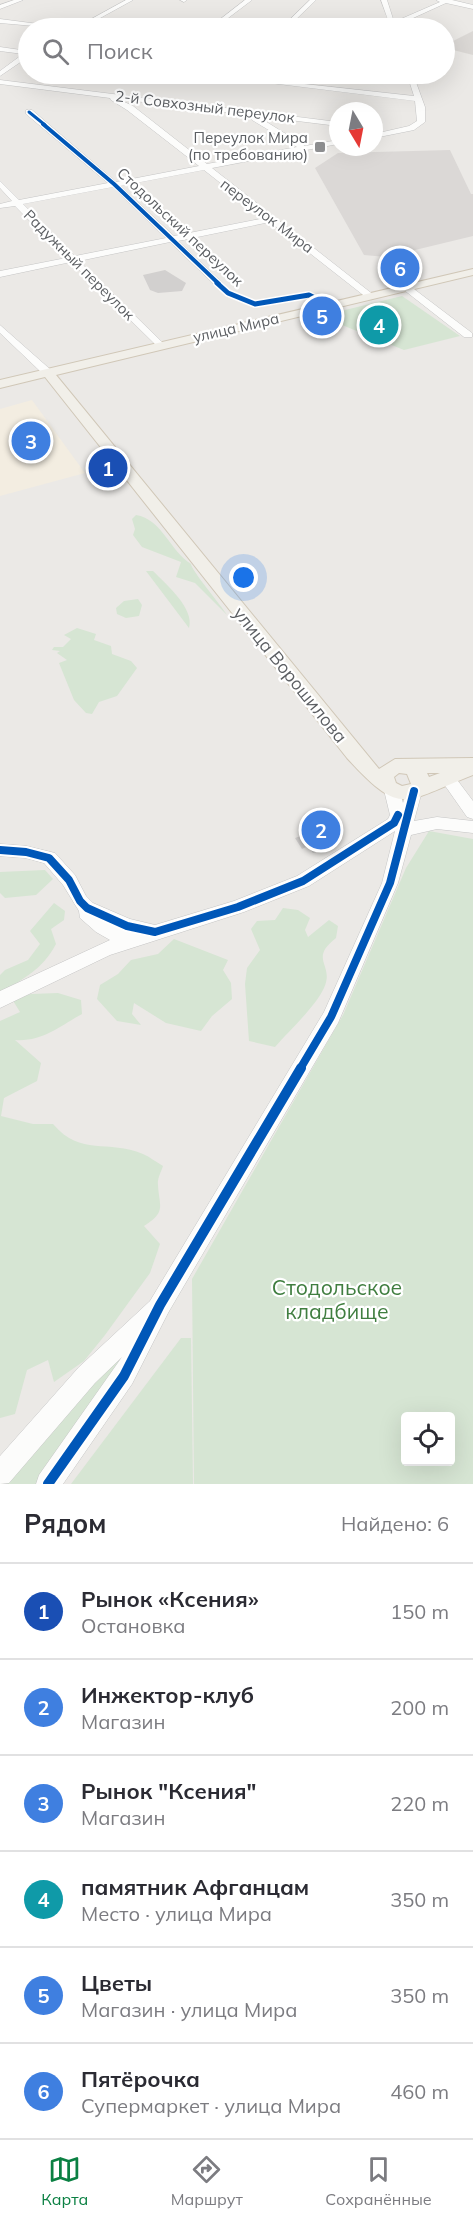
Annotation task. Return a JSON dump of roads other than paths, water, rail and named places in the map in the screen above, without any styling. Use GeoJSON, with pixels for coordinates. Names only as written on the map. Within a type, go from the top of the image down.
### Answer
{"type":"FeatureCollection","features":[{"type":"Feature","properties":{"kind":"main road","name":"улица Мира"},"geometry":{"type":"LineString","coordinates":[[0,384],[473,272]]}},
{"type":"Feature","properties":{"kind":"main road","name":"улица Ворошилова"},"geometry":{"type":"LineString","coordinates":[[47,372],[353,753],[390,789]]}},
{"type":"Feature","properties":{"kind":"main road","name":"улица Ворошилова"},"geometry":{"type":"LineString","coordinates":[[353,753],[402,767],[473,766]]}},
{"type":"Feature","properties":{"kind":"main road","name":"улица Ворошилова"},"geometry":{"type":"LineString","coordinates":[[416,790],[473,766]]}},
{"type":"Feature","properties":{"kind":"main road"},"geometry":{"type":"LineString","coordinates":[[402,767],[421,779],[416,790],[401,793],[390,789],[384,775],[402,767]]}},
{"type":"Feature","properties":{"kind":"street"},"geometry":{"type":"LineString","coordinates":[[0,7],[20,0]]}},
{"type":"Feature","properties":{"kind":"street"},"geometry":{"type":"LineString","coordinates":[[97,18],[130,0]]}},
{"type":"Feature","properties":{"kind":"street"},"geometry":{"type":"LineString","coordinates":[[225,18],[249,0]]}},
{"type":"Feature","properties":{"kind":"street"},"geometry":{"type":"LineString","coordinates":[[294,18],[313,0]]}},
{"type":"Feature","properties":{"kind":"street"},"geometry":{"type":"LineString","coordinates":[[383,0],[390,18]]}},
{"type":"Feature","properties":{"kind":"street"},"geometry":{"type":"LineString","coordinates":[[439,0],[473,7]]}},
{"type":"Feature","properties":{"kind":"street"},"geometry":{"type":"LineString","coordinates":[[412,18],[448,1]]}},
{"type":"Feature","properties":{"kind":"street"},"geometry":{"type":"LineString","coordinates":[[0,21],[18,23]]}},
{"type":"Feature","properties":{"kind":"street"},"geometry":{"type":"LineString","coordinates":[[0,49],[18,52]]}},
{"type":"Feature","properties":{"kind":"street"},"geometry":{"type":"LineString","coordinates":[[0,74],[18,61]]}},
{"type":"Feature","properties":{"kind":"street","name":"2-й Совхозный переулок"},"geometry":{"type":"LineString","coordinates":[[0,82],[329,123]]}},
{"type":"Feature","properties":{"kind":"street"},"geometry":{"type":"LineString","coordinates":[[288,84],[418,99]]}},
{"type":"Feature","properties":{"kind":"street"},"geometry":{"type":"LineString","coordinates":[[383,134],[418,125],[422,116],[413,84]]}},
{"type":"Feature","properties":{"kind":"street","name":"переулок Мира"},"geometry":{"type":"LineString","coordinates":[[105,95],[130,108],[370,297]]}},
{"type":"Feature","properties":{"kind":"street"},"geometry":{"type":"LineString","coordinates":[[130,108],[142,99]]}},
{"type":"Feature","properties":{"kind":"street","name":"Стодольский переулок"},"geometry":{"type":"LineString","coordinates":[[29,112],[114,184],[228,293],[255,304],[309,295],[331,306]]}},
{"type":"Feature","properties":{"kind":"street"},"geometry":{"type":"LineString","coordinates":[[252,113],[303,148]]}},
{"type":"Feature","properties":{"kind":"street"},"geometry":{"type":"LineString","coordinates":[[383,130],[395,132]]}},
{"type":"Feature","properties":{"kind":"street"},"geometry":{"type":"LineString","coordinates":[[0,206],[329,144]]}},
{"type":"Feature","properties":{"kind":"street","name":"Радужный переулок"},"geometry":{"type":"LineString","coordinates":[[0,183],[73,260],[160,346]]}},
{"type":"Feature","properties":{"kind":"street"},"geometry":{"type":"LineString","coordinates":[[0,274],[273,219]]}},
{"type":"Feature","properties":{"kind":"street"},"geometry":{"type":"LineString","coordinates":[[407,288],[468,335]]}},
{"type":"Feature","properties":{"kind":"street"},"geometry":{"type":"LineString","coordinates":[[0,328],[47,372]]}},
{"type":"Feature","properties":{"kind":"street"},"geometry":{"type":"LineString","coordinates":[[447,777],[473,813]]}},
{"type":"Feature","properties":{"kind":"street"},"geometry":{"type":"LineString","coordinates":[[48,1484],[129,1368],[149,1333],[160,1305],[331,1017],[380,908],[398,856],[400,824],[390,789]]}},
{"type":"Feature","properties":{"kind":"street"},"geometry":{"type":"LineString","coordinates":[[400,824],[416,790]]}},
{"type":"Feature","properties":{"kind":"street"},"geometry":{"type":"LineString","coordinates":[[0,1000],[104,950],[238,907],[303,881],[394,823],[416,825],[437,821],[473,827]]}},
{"type":"Feature","properties":{"kind":"street"},"geometry":{"type":"LineString","coordinates":[[0,850],[26,852],[49,858],[69,880],[94,921],[117,936],[129,938],[155,932]]}},
{"type":"Feature","properties":{"kind":"street"},"geometry":{"type":"LineString","coordinates":[[0,1474],[87,1375],[160,1305]]}},
{"type":"Feature","properties":{"kind":"place","name":"Переулок Мира (по требованию)"},"geometry":{"type":"Point","coordinates":[320,147]}},
{"type":"Feature","properties":{"kind":"place","name":"Пятёрочка"},"geometry":{"type":"Point","coordinates":[400,268]}},
{"type":"Feature","properties":{"kind":"place","name":"Цветы"},"geometry":{"type":"Point","coordinates":[322,316]}},
{"type":"Feature","properties":{"kind":"place","name":"памятник Афганцам"},"geometry":{"type":"Point","coordinates":[379,325]}},
{"type":"Feature","properties":{"kind":"place","name":"Рынок \"Ксения\""},"geometry":{"type":"Point","coordinates":[31,441]}},
{"type":"Feature","properties":{"kind":"place","name":"Рынок «Ксения»"},"geometry":{"type":"Point","coordinates":[108,468]}},
{"type":"Feature","properties":{"kind":"place","name":"Инжектор-клуб"},"geometry":{"type":"Point","coordinates":[321,830]}},
{"type":"Feature","properties":{"kind":"park label","name":"Стодольское кладбище"},"geometry":{"type":"Point","coordinates":[337,1300]}}]}
